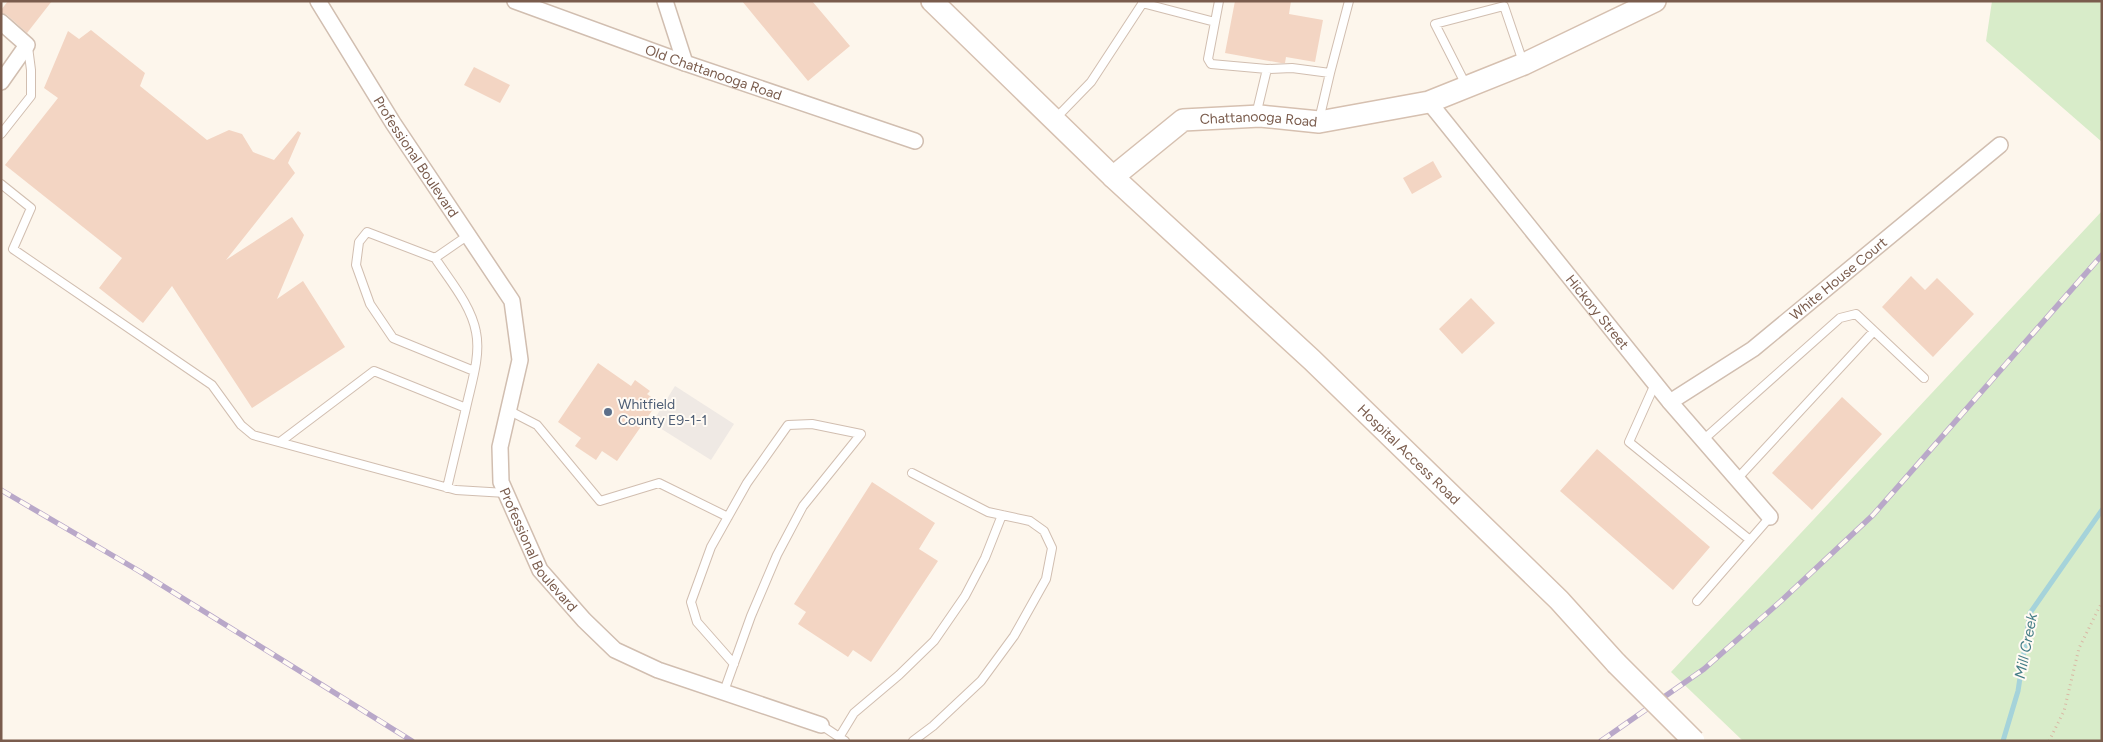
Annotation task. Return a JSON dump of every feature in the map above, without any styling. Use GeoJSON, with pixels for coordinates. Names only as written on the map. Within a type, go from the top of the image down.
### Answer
{"type":"FeatureCollection","features":[{"type":"Feature","properties":{"kind":"main road"},"geometry":{"type":"LineString","coordinates":[[932,1],[1113,177]]}},
{"type":"Feature","properties":{"kind":"main road","name":"Chattanooga Road"},"geometry":{"type":"LineString","coordinates":[[1113,177],[1183,120],[1255,116],[1319,122],[1430,102],[1524,64],[1650,2]]}},
{"type":"Feature","properties":{"kind":"main road","name":"Hospital Access Road"},"geometry":{"type":"LineString","coordinates":[[1113,177],[1326,374],[1558,600],[1616,664],[1694,741]]}},
{"type":"Feature","properties":{"kind":"street","name":"Professional Boulevard"},"geometry":{"type":"LineString","coordinates":[[318,1],[393,123],[512,301],[520,360],[500,447],[501,482],[540,570],[584,620],[615,650],[658,670],[723,694],[821,725]]}},
{"type":"Feature","properties":{"kind":"street","name":"Old Chattanooga Road"},"geometry":{"type":"LineString","coordinates":[[515,1],[686,63],[915,142]]}},
{"type":"Feature","properties":{"kind":"street"},"geometry":{"type":"LineString","coordinates":[[665,1],[686,63]]}},
{"type":"Feature","properties":{"kind":"street"},"geometry":{"type":"LineString","coordinates":[[1,22],[27,45],[1,82]]}},
{"type":"Feature","properties":{"kind":"street","name":"Hickory Street"},"geometry":{"type":"LineString","coordinates":[[1430,102],[1655,384],[1770,517]]}},
{"type":"Feature","properties":{"kind":"street","name":"White House Court"},"geometry":{"type":"LineString","coordinates":[[1670,402],[1753,349],[2000,145]]}},
{"type":"Feature","properties":{"kind":"lane"},"geometry":{"type":"LineString","coordinates":[[1219,1],[1208,59],[1211,64],[1267,69],[1292,68],[1330,73]]}},
{"type":"Feature","properties":{"kind":"lane"},"geometry":{"type":"LineString","coordinates":[[1319,122],[1349,1]]}},
{"type":"Feature","properties":{"kind":"lane"},"geometry":{"type":"LineString","coordinates":[[1054,120],[1092,82],[1143,2],[1214,22]]}},
{"type":"Feature","properties":{"kind":"lane"},"geometry":{"type":"LineString","coordinates":[[1467,87],[1435,24],[1504,6],[1524,64]]}},
{"type":"Feature","properties":{"kind":"lane"},"geometry":{"type":"LineString","coordinates":[[1,134],[31,96],[31,70],[27,45]]}},
{"type":"Feature","properties":{"kind":"lane"},"geometry":{"type":"LineString","coordinates":[[1255,116],[1267,69]]}},
{"type":"Feature","properties":{"kind":"lane"},"geometry":{"type":"LineString","coordinates":[[1,184],[31,208],[13,249],[212,385],[241,425],[253,434],[447,488],[506,493]]}},
{"type":"Feature","properties":{"kind":"lane"},"geometry":{"type":"LineString","coordinates":[[447,488],[466,408],[476,362],[476,332],[466,304],[435,258],[367,232],[359,242],[356,265],[370,304],[393,338],[474,371]]}},
{"type":"Feature","properties":{"kind":"lane"},"geometry":{"type":"LineString","coordinates":[[435,258],[467,236]]}},
{"type":"Feature","properties":{"kind":"lane"},"geometry":{"type":"LineString","coordinates":[[1703,440],[1840,318],[1856,314],[1924,378]]}},
{"type":"Feature","properties":{"kind":"lane"},"geometry":{"type":"LineString","coordinates":[[1737,479],[1874,331]]}},
{"type":"Feature","properties":{"kind":"lane"},"geometry":{"type":"LineString","coordinates":[[280,442],[374,371],[466,408]]}},
{"type":"Feature","properties":{"kind":"lane"},"geometry":{"type":"LineString","coordinates":[[1655,384],[1629,442],[1750,540]]}},
{"type":"Feature","properties":{"kind":"lane"},"geometry":{"type":"LineString","coordinates":[[507,410],[536,425],[600,501],[659,484],[728,517]]}},
{"type":"Feature","properties":{"kind":"lane"},"geometry":{"type":"LineString","coordinates":[[723,694],[734,664],[751,616],[777,555],[803,506],[861,434],[812,424],[788,425],[747,483],[728,517],[711,548],[691,602],[698,622],[734,664]]}},
{"type":"Feature","properties":{"kind":"lane"},"geometry":{"type":"LineString","coordinates":[[912,473],[988,512],[1030,520],[1044,532],[1052,548],[1046,579],[1014,636],[981,681],[933,726],[913,741]]}},
{"type":"Feature","properties":{"kind":"lane"},"geometry":{"type":"LineString","coordinates":[[821,725],[843,739],[854,713],[899,675],[934,641],[965,596],[985,558],[1002,515]]}},
{"type":"Feature","properties":{"kind":"lane"},"geometry":{"type":"LineString","coordinates":[[1697,600],[1770,517]]}},
{"type":"Feature","properties":{"kind":"path"},"geometry":{"type":"LineString","coordinates":[[2049,741],[2064,711],[2079,648],[2102,602]]}},
{"type":"Feature","properties":{"kind":"shaded area"},"geometry":{"type":"Polygon","coordinates":[[[675,386],[734,424],[711,460],[652,423],[675,386]]]}},
{"type":"Feature","properties":{"kind":"green space"},"geometry":{"type":"Polygon","coordinates":[[[1992,1],[2102,1],[2102,142],[1986,41],[1992,1]]]}},
{"type":"Feature","properties":{"kind":"green space"},"geometry":{"type":"Polygon","coordinates":[[[2102,211],[2102,741],[1743,741],[1671,672],[2102,211]]]}},
{"type":"Feature","properties":{"kind":"building"},"geometry":{"type":"Polygon","coordinates":[[[8,1],[52,1],[27,33],[7,15],[1,13],[1,10],[8,1]]]}},
{"type":"Feature","properties":{"kind":"building"},"geometry":{"type":"Polygon","coordinates":[[[742,1],[812,1],[850,46],[808,81],[742,1]]]}},
{"type":"Feature","properties":{"kind":"building"},"geometry":{"type":"Polygon","coordinates":[[[1235,1],[1291,1],[1289,14],[1323,20],[1315,62],[1286,57],[1285,63],[1281,63],[1225,53],[1235,1]]]}},
{"type":"Feature","properties":{"kind":"building"},"geometry":{"type":"Polygon","coordinates":[[[91,30],[145,73],[140,86],[207,140],[229,130],[242,134],[253,152],[274,160],[298,131],[301,133],[288,163],[295,173],[226,260],[292,217],[304,235],[277,299],[303,281],[345,347],[252,408],[172,286],[143,323],[99,288],[122,258],[5,165],[58,98],[44,88],[68,31],[79,39],[91,30]]]}},
{"type":"Feature","properties":{"kind":"building"},"geometry":{"type":"Polygon","coordinates":[[[474,67],[510,85],[500,103],[464,85],[474,67]]]}},
{"type":"Feature","properties":{"kind":"building"},"geometry":{"type":"Polygon","coordinates":[[[1433,161],[1442,177],[1412,194],[1403,178],[1433,161]]]}},
{"type":"Feature","properties":{"kind":"building"},"geometry":{"type":"Polygon","coordinates":[[[1911,276],[1925,290],[1937,278],[1974,314],[1933,357],[1882,307],[1911,276]]]}},
{"type":"Feature","properties":{"kind":"building"},"geometry":{"type":"Polygon","coordinates":[[[1471,298],[1495,323],[1462,354],[1439,329],[1471,298]]]}},
{"type":"Feature","properties":{"kind":"building","name":"Whitfield County E9-1-1"},"geometry":{"type":"Polygon","coordinates":[[[598,363],[631,386],[635,380],[650,391],[647,394],[658,402],[617,461],[602,451],[596,460],[575,446],[581,438],[558,422],[598,363]]]}},
{"type":"Feature","properties":{"kind":"building"},"geometry":{"type":"Polygon","coordinates":[[[1842,397],[1882,434],[1812,510],[1772,473],[1842,397]]]}},
{"type":"Feature","properties":{"kind":"building"},"geometry":{"type":"Polygon","coordinates":[[[1597,449],[1710,547],[1673,590],[1560,491],[1597,449]]]}},
{"type":"Feature","properties":{"kind":"building"},"geometry":{"type":"Polygon","coordinates":[[[872,482],[935,523],[919,549],[938,561],[871,662],[853,650],[848,657],[798,624],[806,612],[794,604],[872,482]]]}},
{"type":"Feature","properties":{"kind":"waterway","name":"Mill Creek"},"geometry":{"type":"LineString","coordinates":[[2003,741],[2018,691],[2030,613],[2102,510]]}},
{"type":"Feature","properties":{"kind":"railway"},"geometry":{"type":"LineString","coordinates":[[1601,741],[1704,669],[1781,601],[1873,515],[2102,255]]}},
{"type":"Feature","properties":{"kind":"railway"},"geometry":{"type":"LineString","coordinates":[[1,490],[139,571],[412,741]]}},
{"type":"Feature","properties":{"kind":"place","name":"Whitfield County E9-1-1"},"geometry":{"type":"Point","coordinates":[608,412]}}]}
